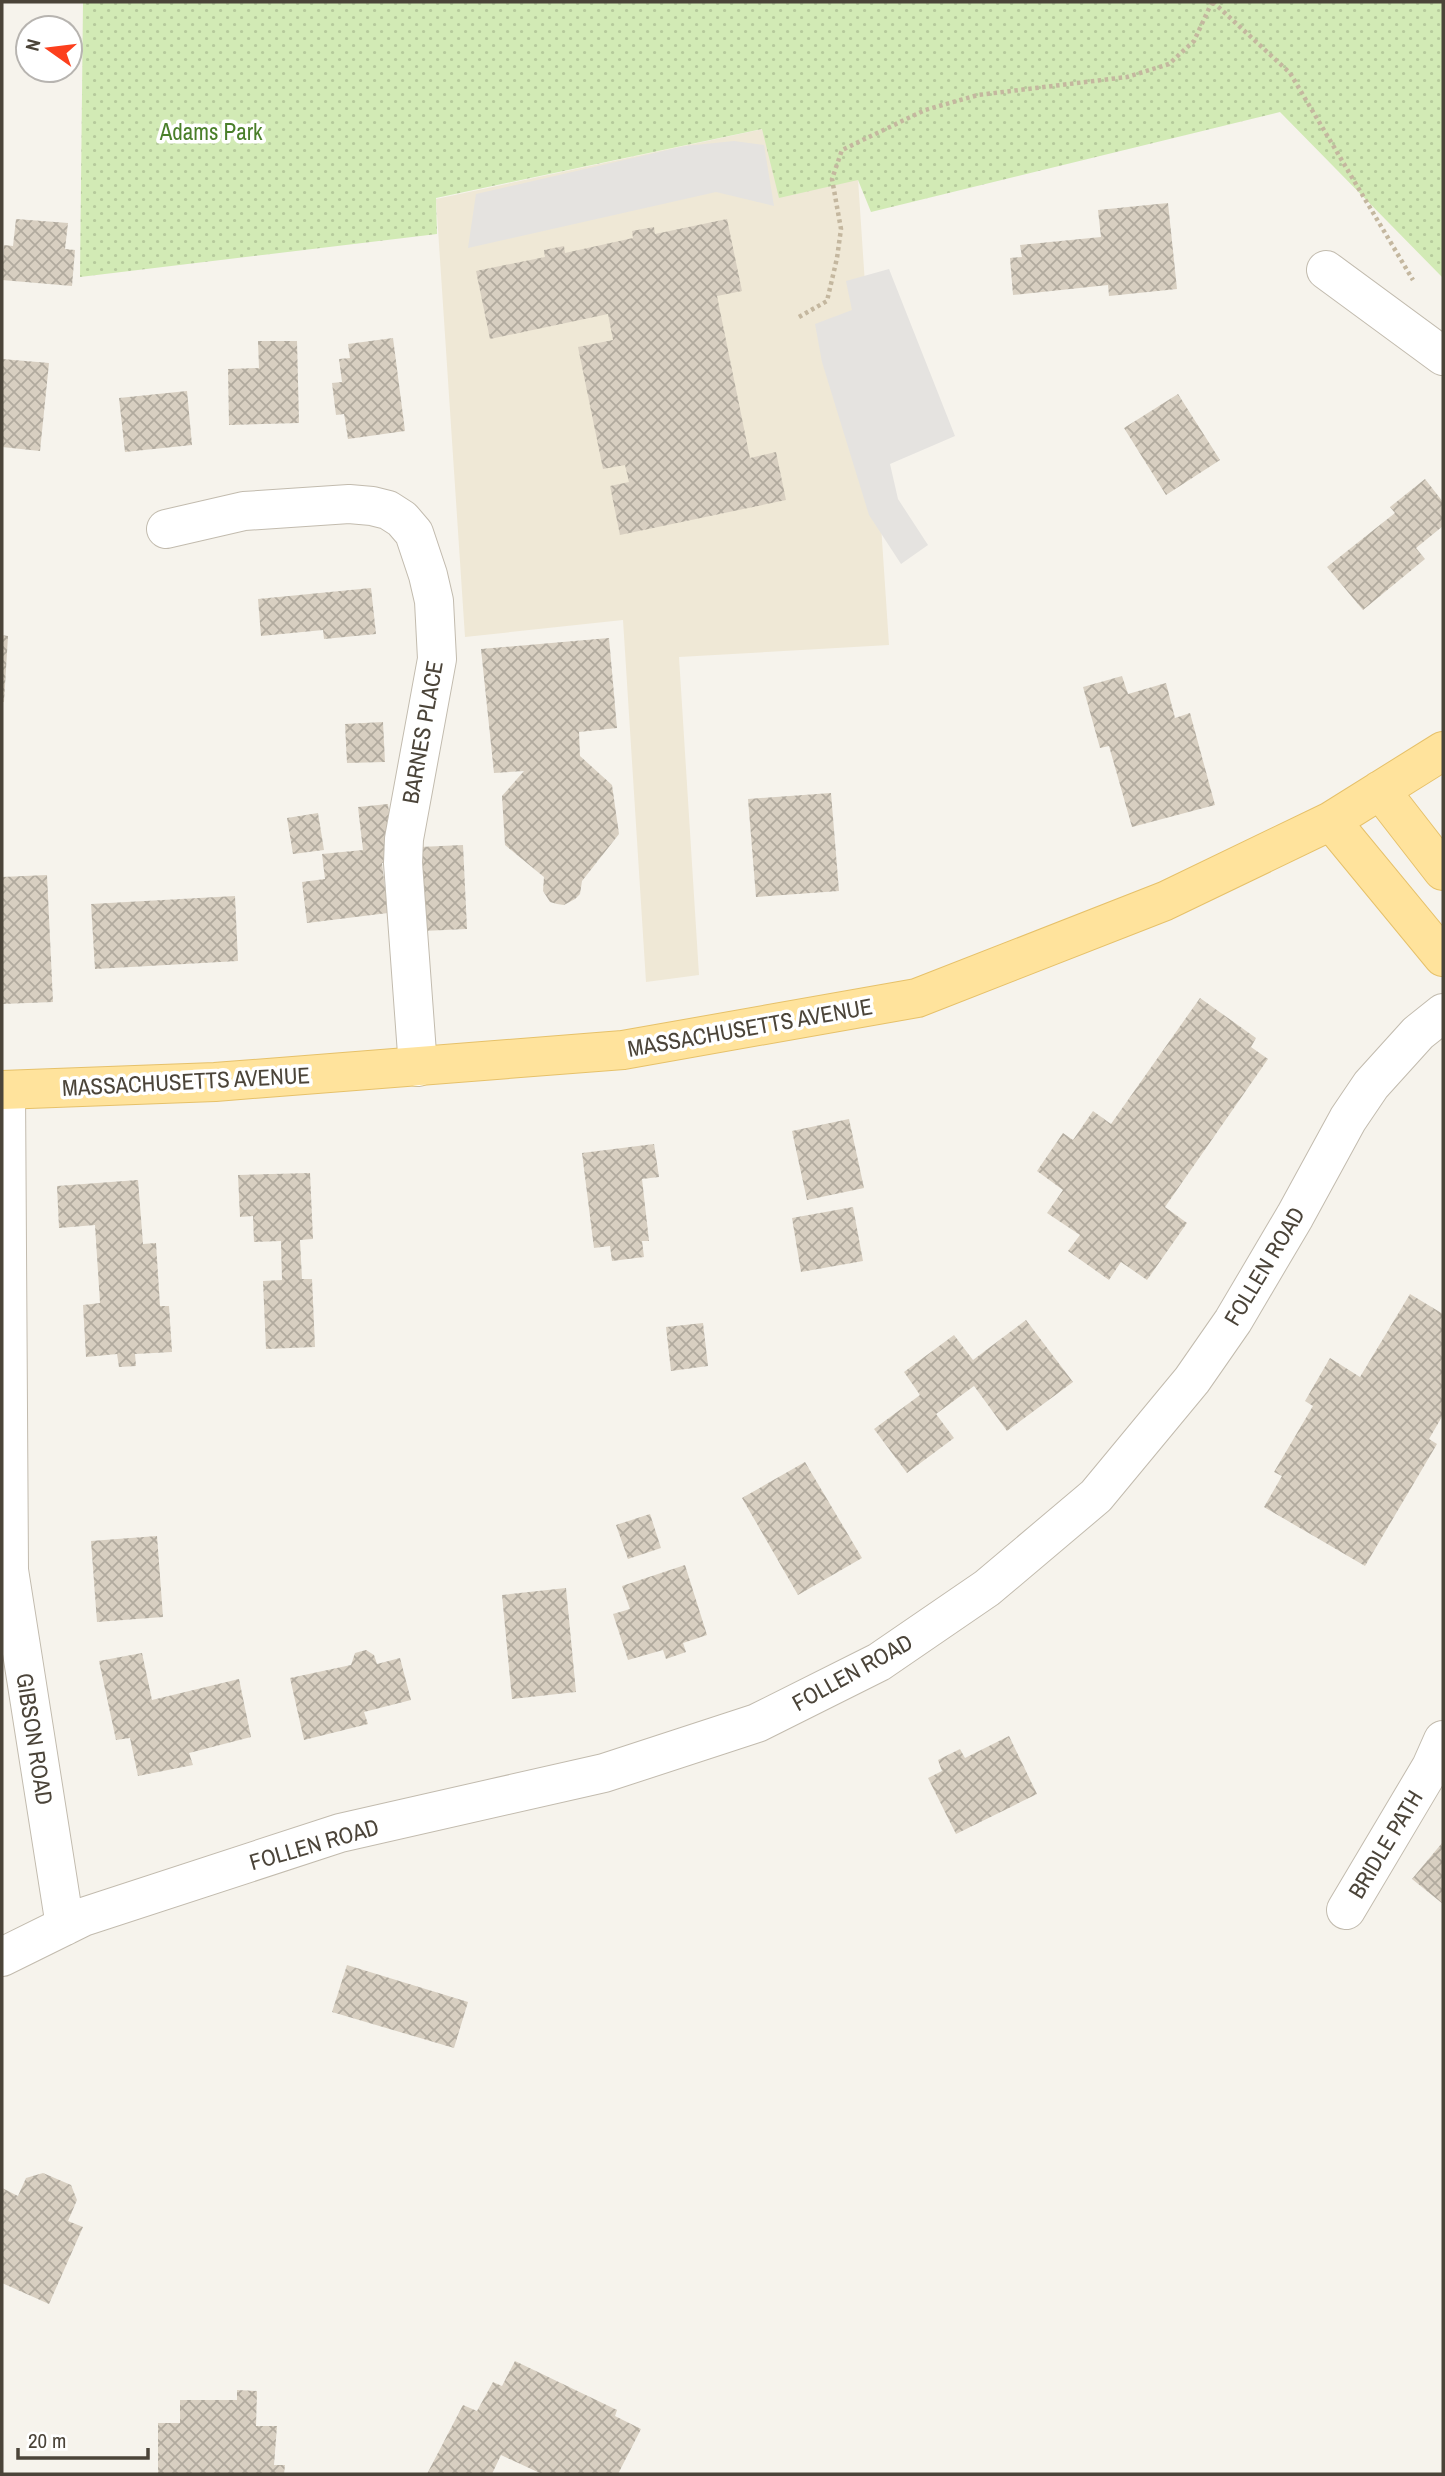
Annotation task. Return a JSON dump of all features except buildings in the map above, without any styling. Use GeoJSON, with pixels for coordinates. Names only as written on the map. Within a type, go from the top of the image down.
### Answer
{"type":"FeatureCollection","features":[{"type":"Feature","properties":{"kind":"main road","name":"MASSACHUSETTS AVENUE"},"geometry":{"type":"LineString","coordinates":[[4,1090],[215,1082],[623,1050],[917,998],[1165,901],[1331,821],[1443,751]]}},
{"type":"Feature","properties":{"kind":"main road"},"geometry":{"type":"LineString","coordinates":[[1380,790],[1443,871]]}},
{"type":"Feature","properties":{"kind":"main road"},"geometry":{"type":"LineString","coordinates":[[1331,821],[1443,957]]}},
{"type":"Feature","properties":{"kind":"street"},"geometry":{"type":"LineString","coordinates":[[1326,270],[1443,356]]}},
{"type":"Feature","properties":{"kind":"street","name":"BARNES PLACE"},"geometry":{"type":"LineString","coordinates":[[166,529],[244,511],[349,504],[388,510],[402,519],[414,533],[428,575],[436,620],[437,649],[433,688],[404,839],[403,863],[418,1067]]}},
{"type":"Feature","properties":{"kind":"street","name":"FOLLEN ROAD"},"geometry":{"type":"LineString","coordinates":[[2,1957],[83,1917],[340,1833],[604,1773],[757,1723],[880,1662],[987,1588],[1096,1496],[1192,1380],[1233,1321],[1348,1119],[1371,1085],[1418,1033],[1443,1013]]}},
{"type":"Feature","properties":{"kind":"street","name":"GIBSON ROAD"},"geometry":{"type":"LineString","coordinates":[[4,1090],[9,1570],[65,1926]]}},
{"type":"Feature","properties":{"kind":"street","name":"BRIDLE PATH"},"geometry":{"type":"LineString","coordinates":[[1346,1910],[1431,1767],[1443,1740]]}},
{"type":"Feature","properties":{"kind":"path"},"geometry":{"type":"LineString","coordinates":[[799,317],[827,301],[841,229],[832,179],[842,149],[925,110],[978,95],[1127,77],[1169,64],[1194,41],[1212,2],[1290,73],[1418,289]]}},
{"type":"Feature","properties":{"kind":"shaded area"},"geometry":{"type":"Polygon","coordinates":[[[763,129],[858,179],[889,645],[679,657],[699,975],[646,982],[623,620],[465,637],[436,199],[763,129]]]}},
{"type":"Feature","properties":{"kind":"shaded area"},"geometry":{"type":"Polygon","coordinates":[[[734,141],[764,145],[774,206],[716,192],[468,248],[476,194],[685,146],[734,141]]]}},
{"type":"Feature","properties":{"kind":"shaded area"},"geometry":{"type":"Polygon","coordinates":[[[889,269],[955,436],[890,464],[898,499],[928,545],[901,564],[869,515],[822,362],[815,324],[852,310],[846,281],[889,269]]]}},
{"type":"Feature","properties":{"kind":"green space","name":"Adams Park"},"geometry":{"type":"Polygon","coordinates":[[[83,2],[1443,2],[1443,278],[1280,112],[871,212],[858,180],[779,198],[762,129],[436,198],[437,234],[80,277],[83,2]]]}}]}
